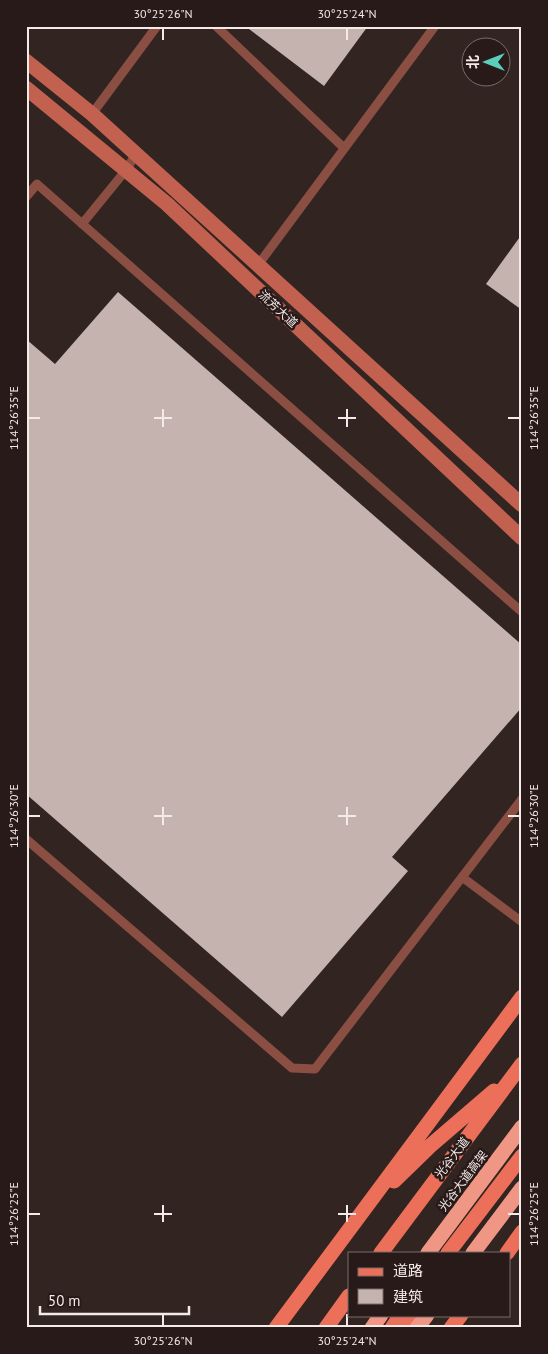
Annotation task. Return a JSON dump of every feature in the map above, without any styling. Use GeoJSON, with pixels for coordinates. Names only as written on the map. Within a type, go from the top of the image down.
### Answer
{"type":"FeatureCollection","features":[{"type":"Feature","properties":{"kind":"highway","name":"光谷大道高架"},"geometry":{"type":"LineString","coordinates":[[429,1252],[522,1127]]}},
{"type":"Feature","properties":{"kind":"highway"},"geometry":{"type":"LineString","coordinates":[[474,1252],[522,1188]]}},
{"type":"Feature","properties":{"kind":"highway"},"geometry":{"type":"LineString","coordinates":[[372,1328],[380,1316]]}},
{"type":"Feature","properties":{"kind":"highway"},"geometry":{"type":"LineString","coordinates":[[417,1328],[426,1316]]}},
{"type":"Feature","properties":{"kind":"main road","name":"流芳大道"},"geometry":{"type":"LineString","coordinates":[[26,61],[92,114],[522,505]]}},
{"type":"Feature","properties":{"kind":"main road","name":"流芳大道"},"geometry":{"type":"LineString","coordinates":[[26,88],[167,204],[522,538]]}},
{"type":"Feature","properties":{"kind":"main road"},"geometry":{"type":"LineString","coordinates":[[276,1328],[522,996]]}},
{"type":"Feature","properties":{"kind":"main road"},"geometry":{"type":"LineString","coordinates":[[360,1214],[430,1146],[519,1068]]}},
{"type":"Feature","properties":{"kind":"main road","name":"光谷大道"},"geometry":{"type":"LineString","coordinates":[[382,1252],[519,1068]]}},
{"type":"Feature","properties":{"kind":"main road"},"geometry":{"type":"LineString","coordinates":[[449,1252],[522,1156]]}},
{"type":"Feature","properties":{"kind":"main road"},"geometry":{"type":"LineString","coordinates":[[508,1252],[522,1232]]}},
{"type":"Feature","properties":{"kind":"main road"},"geometry":{"type":"LineString","coordinates":[[326,1328],[348,1297]]}},
{"type":"Feature","properties":{"kind":"main road"},"geometry":{"type":"LineString","coordinates":[[392,1328],[400,1316]]}},
{"type":"Feature","properties":{"kind":"main road"},"geometry":{"type":"LineString","coordinates":[[409,1328],[415,1316]]}},
{"type":"Feature","properties":{"kind":"main road"},"geometry":{"type":"LineString","coordinates":[[452,1328],[460,1316]]}},
{"type":"Feature","properties":{"kind":"lane"},"geometry":{"type":"LineString","coordinates":[[92,114],[157,26]]}},
{"type":"Feature","properties":{"kind":"lane"},"geometry":{"type":"LineString","coordinates":[[216,26],[344,148]]}},
{"type":"Feature","properties":{"kind":"lane"},"geometry":{"type":"LineString","coordinates":[[258,265],[435,26]]}},
{"type":"Feature","properties":{"kind":"lane"},"geometry":{"type":"LineString","coordinates":[[82,224],[126,170],[136,154]]}},
{"type":"Feature","properties":{"kind":"lane"},"geometry":{"type":"LineString","coordinates":[[26,197],[37,184],[522,612]]}},
{"type":"Feature","properties":{"kind":"lane"},"geometry":{"type":"LineString","coordinates":[[26,839],[292,1068],[315,1069],[522,799]]}},
{"type":"Feature","properties":{"kind":"lane"},"geometry":{"type":"LineString","coordinates":[[462,877],[522,922]]}},
{"type":"Feature","properties":{"kind":"building"},"geometry":{"type":"Polygon","coordinates":[[[245,26],[368,26],[324,86],[245,26]]]}},
{"type":"Feature","properties":{"kind":"building"},"geometry":{"type":"Polygon","coordinates":[[[522,234],[522,310],[486,284],[522,234]]]}},
{"type":"Feature","properties":{"kind":"building"},"geometry":{"type":"Polygon","coordinates":[[[118,292],[522,645],[522,707],[392,857],[408,871],[282,1017],[26,794],[26,339],[55,364],[118,292]]]}}]}
